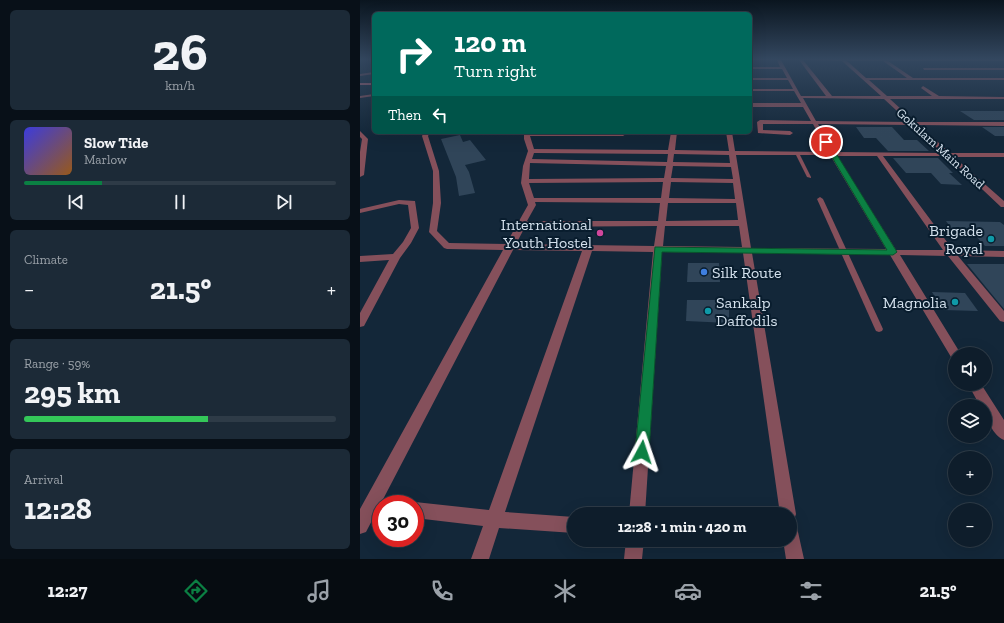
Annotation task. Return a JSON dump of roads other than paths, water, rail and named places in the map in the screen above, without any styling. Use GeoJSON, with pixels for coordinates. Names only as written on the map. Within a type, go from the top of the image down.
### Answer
{"type":"FeatureCollection","features":[{"type":"Feature","properties":{"kind":"street"},"geometry":{"type":"LineString","coordinates":[[793,85],[832,153],[951,347]]}},
{"type":"Feature","properties":{"kind":"street"},"geometry":{"type":"LineString","coordinates":[[821,85],[830,97]]}},
{"type":"Feature","properties":{"kind":"street","name":"Gokulam Main Road"},"geometry":{"type":"LineString","coordinates":[[872,85],[1004,205]]}},
{"type":"Feature","properties":{"kind":"street"},"geometry":{"type":"LineString","coordinates":[[923,87],[938,98]]}},
{"type":"Feature","properties":{"kind":"street"},"geometry":{"type":"LineString","coordinates":[[752,90],[830,97],[1004,98]]}},
{"type":"Feature","properties":{"kind":"street"},"geometry":{"type":"LineString","coordinates":[[360,97],[372,95]]}},
{"type":"Feature","properties":{"kind":"street"},"geometry":{"type":"LineString","coordinates":[[752,105],[804,105]]}},
{"type":"Feature","properties":{"kind":"street"},"geometry":{"type":"LineString","coordinates":[[790,132],[758,132],[758,122],[1004,124]]}},
{"type":"Feature","properties":{"kind":"street"},"geometry":{"type":"LineString","coordinates":[[360,133],[365,139],[360,175]]}},
{"type":"Feature","properties":{"kind":"street"},"geometry":{"type":"LineString","coordinates":[[426,134],[425,136],[436,171],[437,203],[433,232],[447,246],[1004,254]]}},
{"type":"Feature","properties":{"kind":"street"},"geometry":{"type":"LineString","coordinates":[[381,495],[532,206],[525,181],[530,156],[527,134]]}},
{"type":"Feature","properties":{"kind":"street"},"geometry":{"type":"LineString","coordinates":[[539,134],[621,141],[671,152],[1004,155]]}},
{"type":"Feature","properties":{"kind":"street"},"geometry":{"type":"LineString","coordinates":[[638,507],[658,249],[674,134]]}},
{"type":"Feature","properties":{"kind":"street"},"geometry":{"type":"LineString","coordinates":[[729,134],[787,507]]}},
{"type":"Feature","properties":{"kind":"street"},"geometry":{"type":"LineString","coordinates":[[530,156],[621,141]]}},
{"type":"Feature","properties":{"kind":"street"},"geometry":{"type":"LineString","coordinates":[[878,153],[950,253],[1004,318]]}},
{"type":"Feature","properties":{"kind":"street"},"geometry":{"type":"LineString","coordinates":[[530,156],[734,165]]}},
{"type":"Feature","properties":{"kind":"street"},"geometry":{"type":"LineString","coordinates":[[525,181],[737,181]]}},
{"type":"Feature","properties":{"kind":"street"},"geometry":{"type":"LineString","coordinates":[[531,200],[740,201]]}},
{"type":"Feature","properties":{"kind":"street"},"geometry":{"type":"LineString","coordinates":[[360,211],[399,202],[412,203],[415,228],[407,243],[396,256],[360,323]]}},
{"type":"Feature","properties":{"kind":"street"},"geometry":{"type":"LineString","coordinates":[[523,224],[662,222],[743,223]]}},
{"type":"Feature","properties":{"kind":"street"},"geometry":{"type":"LineString","coordinates":[[480,559],[588,248]]}},
{"type":"Feature","properties":{"kind":"street"},"geometry":{"type":"LineString","coordinates":[[360,259],[396,256]]}},
{"type":"Feature","properties":{"kind":"street"},"geometry":{"type":"LineString","coordinates":[[978,391],[1004,433]]}},
{"type":"Feature","properties":{"kind":"street"},"geometry":{"type":"LineString","coordinates":[[360,526],[372,510]]}},
{"type":"Feature","properties":{"kind":"street"},"geometry":{"type":"LineString","coordinates":[[424,511],[493,520],[567,525]]}},
{"type":"Feature","properties":{"kind":"street"},"geometry":{"type":"LineString","coordinates":[[633,559],[634,547]]}},
{"type":"Feature","properties":{"kind":"street"},"geometry":{"type":"LineString","coordinates":[[793,547],[795,559]]}},
{"type":"Feature","properties":{"kind":"lane"},"geometry":{"type":"LineString","coordinates":[[797,153],[809,177]]}},
{"type":"Feature","properties":{"kind":"lane"},"geometry":{"type":"LineString","coordinates":[[820,199],[879,329]]}},
{"type":"Feature","properties":{"kind":"place","name":"International Youth Hostel"},"geometry":{"type":"Point","coordinates":[600,233]}},
{"type":"Feature","properties":{"kind":"place","name":"Brigade Royal"},"geometry":{"type":"Point","coordinates":[991,239]}},
{"type":"Feature","properties":{"kind":"place","name":"Silk Route"},"geometry":{"type":"Point","coordinates":[704,272]}},
{"type":"Feature","properties":{"kind":"place","name":"Magnolia"},"geometry":{"type":"Point","coordinates":[955,302]}},
{"type":"Feature","properties":{"kind":"place","name":"Sankalp Daffodils"},"geometry":{"type":"Point","coordinates":[708,311]}}]}
